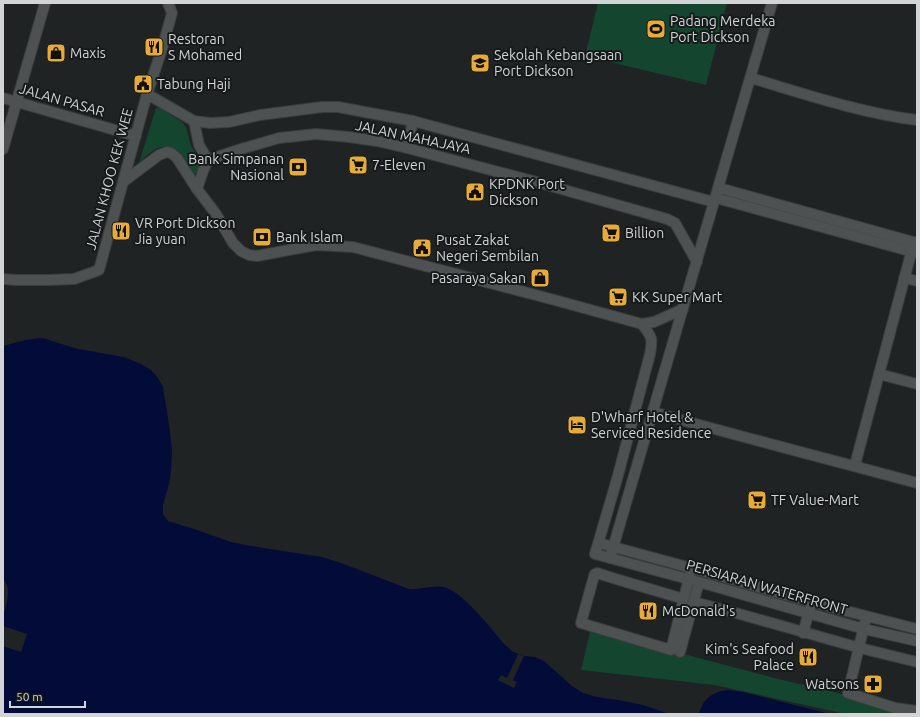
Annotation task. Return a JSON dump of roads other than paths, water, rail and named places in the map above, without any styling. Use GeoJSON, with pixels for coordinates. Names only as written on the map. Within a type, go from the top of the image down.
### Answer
{"type":"FeatureCollection","features":[{"type":"Feature","properties":{"kind":"street"},"geometry":{"type":"LineString","coordinates":[[3,149],[45,3]]}},
{"type":"Feature","properties":{"kind":"street","name":"JALAN KHOO KEK WEE"},"geometry":{"type":"LineString","coordinates":[[3,279],[74,279],[99,270],[147,94],[172,13],[168,3]]}},
{"type":"Feature","properties":{"kind":"street"},"geometry":{"type":"LineString","coordinates":[[610,558],[772,3]]}},
{"type":"Feature","properties":{"kind":"street"},"geometry":{"type":"LineString","coordinates":[[751,78],[853,107],[896,117],[917,120]]}},
{"type":"Feature","properties":{"kind":"street"},"geometry":{"type":"LineString","coordinates":[[147,94],[194,121],[210,123],[229,122],[260,115],[322,107],[338,107],[413,121],[715,200],[915,247]]}},
{"type":"Feature","properties":{"kind":"street","name":"JALAN PASAR"},"geometry":{"type":"LineString","coordinates":[[3,98],[136,136]]}},
{"type":"Feature","properties":{"kind":"street"},"geometry":{"type":"LineString","coordinates":[[194,121],[199,145],[208,160],[197,189]]}},
{"type":"Feature","properties":{"kind":"street"},"geometry":{"type":"LineString","coordinates":[[407,148],[413,121]]}},
{"type":"Feature","properties":{"kind":"street","name":"JALAN MAHAJAYA"},"geometry":{"type":"LineString","coordinates":[[208,160],[279,138],[316,134],[377,141],[534,181],[667,219],[675,223],[697,262]]}},
{"type":"Feature","properties":{"kind":"street"},"geometry":{"type":"LineString","coordinates":[[123,182],[159,155],[170,152],[177,158],[197,189],[216,214],[233,243],[241,251],[248,255],[257,256],[316,245],[353,247],[524,291],[642,324],[654,322],[683,309]]}},
{"type":"Feature","properties":{"kind":"street"},"geometry":{"type":"LineString","coordinates":[[719,188],[915,247]]}},
{"type":"Feature","properties":{"kind":"street"},"geometry":{"type":"LineString","coordinates":[[855,465],[904,278],[915,247]]}},
{"type":"Feature","properties":{"kind":"street"},"geometry":{"type":"LineString","coordinates":[[904,278],[917,281]]}},
{"type":"Feature","properties":{"kind":"street"},"geometry":{"type":"LineString","coordinates":[[599,543],[652,342],[649,333],[642,324]]}},
{"type":"Feature","properties":{"kind":"street"},"geometry":{"type":"LineString","coordinates":[[879,374],[917,384]]}},
{"type":"Feature","properties":{"kind":"street"},"geometry":{"type":"LineString","coordinates":[[653,412],[736,436],[855,465],[917,483]]}},
{"type":"Feature","properties":{"kind":"street","name":"PERSIARAN WATERFRONT"},"geometry":{"type":"LineString","coordinates":[[917,629],[866,617],[599,543],[595,554],[864,629],[910,640],[917,640]]}},
{"type":"Feature","properties":{"kind":"street"},"geometry":{"type":"LineString","coordinates":[[680,652],[689,600],[694,581],[692,568]]}},
{"type":"Feature","properties":{"kind":"street"},"geometry":{"type":"LineString","coordinates":[[689,600],[671,650],[581,623],[594,576],[597,573],[860,648],[917,662]]}},
{"type":"Feature","properties":{"kind":"street"},"geometry":{"type":"LineString","coordinates":[[803,632],[811,602]]}},
{"type":"Feature","properties":{"kind":"street"},"geometry":{"type":"LineString","coordinates":[[866,617],[860,648],[848,694],[895,708],[917,711]]}},
{"type":"Feature","properties":{"kind":"place","name":"Padang Merdeka Port Dickson"},"geometry":{"type":"Point","coordinates":[656,29]}},
{"type":"Feature","properties":{"kind":"place","name":"Restoran S Mohamed"},"geometry":{"type":"Point","coordinates":[154,47]}},
{"type":"Feature","properties":{"kind":"place","name":"Maxis"},"geometry":{"type":"Point","coordinates":[56,53]}},
{"type":"Feature","properties":{"kind":"place","name":"Sekolah Kebangsaan Port Dickson"},"geometry":{"type":"Point","coordinates":[480,63]}},
{"type":"Feature","properties":{"kind":"place","name":"Tabung Haji"},"geometry":{"type":"Point","coordinates":[143,84]}},
{"type":"Feature","properties":{"kind":"place","name":"7-Eleven"},"geometry":{"type":"Point","coordinates":[358,165]}},
{"type":"Feature","properties":{"kind":"place","name":"Bank Simpanan Nasional"},"geometry":{"type":"Point","coordinates":[298,167]}},
{"type":"Feature","properties":{"kind":"place","name":"KPDNK Port Dickson"},"geometry":{"type":"Point","coordinates":[475,192]}},
{"type":"Feature","properties":{"kind":"place","name":"VR Port Dickson Jia yuan"},"geometry":{"type":"Point","coordinates":[121,231]}},
{"type":"Feature","properties":{"kind":"place","name":"Billion"},"geometry":{"type":"Point","coordinates":[611,233]}},
{"type":"Feature","properties":{"kind":"place","name":"Bank Islam"},"geometry":{"type":"Point","coordinates":[262,237]}},
{"type":"Feature","properties":{"kind":"place","name":"Pusat Zakat Negeri Sembilan"},"geometry":{"type":"Point","coordinates":[422,248]}},
{"type":"Feature","properties":{"kind":"place","name":"Pasaraya Sakan"},"geometry":{"type":"Point","coordinates":[540,278]}},
{"type":"Feature","properties":{"kind":"place","name":"KK Super Mart"},"geometry":{"type":"Point","coordinates":[618,297]}},
{"type":"Feature","properties":{"kind":"place","name":"D'Wharf Hotel & Serviced Residence"},"geometry":{"type":"Point","coordinates":[577,425]}},
{"type":"Feature","properties":{"kind":"place","name":"TF Value-Mart"},"geometry":{"type":"Point","coordinates":[757,500]}},
{"type":"Feature","properties":{"kind":"place","name":"McDonald's"},"geometry":{"type":"Point","coordinates":[648,611]}},
{"type":"Feature","properties":{"kind":"place","name":"Kim's Seafood Palace"},"geometry":{"type":"Point","coordinates":[808,657]}},
{"type":"Feature","properties":{"kind":"place","name":"Watsons"},"geometry":{"type":"Point","coordinates":[873,684]}}]}
